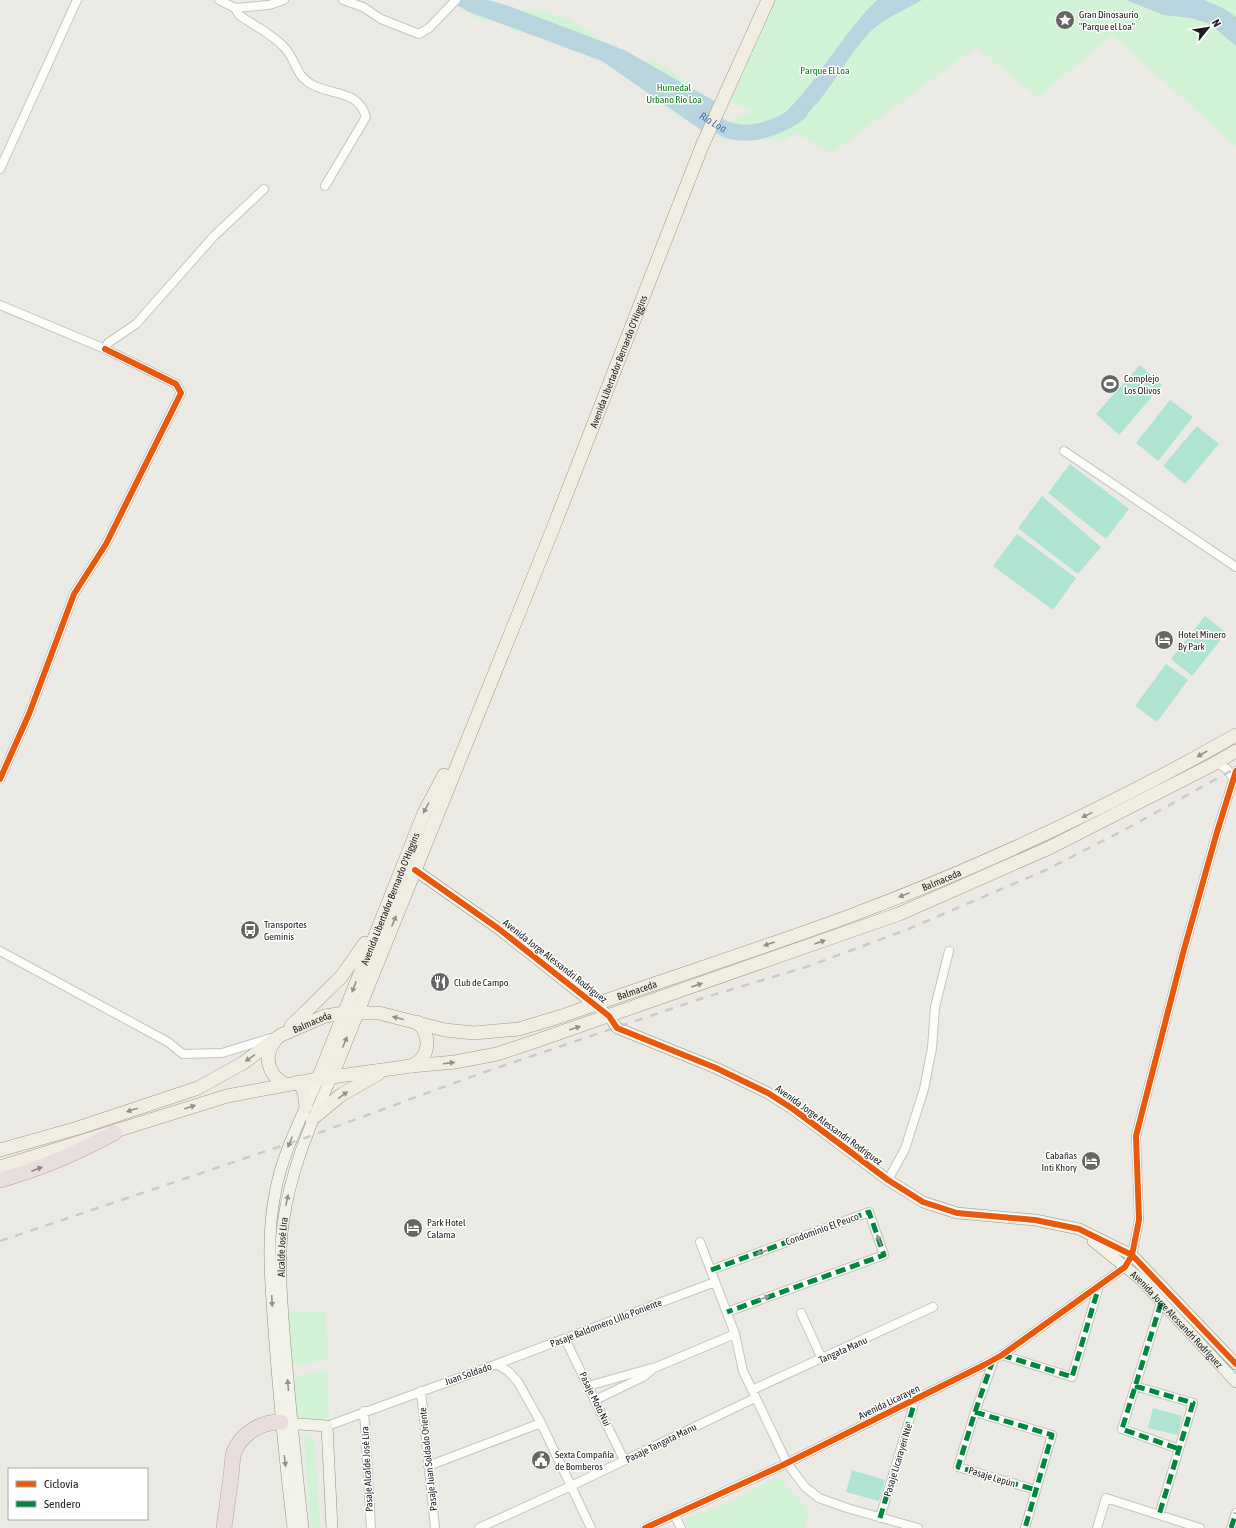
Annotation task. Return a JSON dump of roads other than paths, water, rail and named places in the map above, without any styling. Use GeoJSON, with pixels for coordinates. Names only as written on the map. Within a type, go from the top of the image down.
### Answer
{"type":"FeatureCollection","features":[{"type":"Feature","properties":{"kind":"highway"},"geometry":{"type":"LineString","coordinates":[[0,1180],[60,1161],[114,1133]]}},
{"type":"Feature","properties":{"kind":"highway"},"geometry":{"type":"LineString","coordinates":[[224,1528],[233,1458],[238,1446],[247,1434],[260,1426],[274,1422],[286,1423]]}},
{"type":"Feature","properties":{"kind":"highway"},"geometry":{"type":"LineString","coordinates":[[230,1528],[243,1454],[250,1441],[260,1431],[286,1423]]}},
{"type":"Feature","properties":{"kind":"main road","name":"Avenida Libertador Bernardo O'Higgins"},"geometry":{"type":"LineString","coordinates":[[350,1013],[365,992],[472,725],[552,531],[702,146],[727,87],[768,0]]}},
{"type":"Feature","properties":{"kind":"main road","name":"Avenida Libertador Bernardo O'Higgins"},"geometry":{"type":"LineString","coordinates":[[324,1078],[350,1013],[384,912],[424,813],[472,725]]}},
{"type":"Feature","properties":{"kind":"main road","name":"Balmaceda"},"geometry":{"type":"LineString","coordinates":[[0,1150],[78,1128],[198,1088],[243,1063],[281,1035],[325,1016],[350,1013],[379,1013],[460,1032],[504,1032],[533,1025],[845,918],[991,859],[1048,833],[1141,787],[1236,735]]}},
{"type":"Feature","properties":{"kind":"main road","name":"Balmaceda"},"geometry":{"type":"LineString","coordinates":[[0,1167],[114,1133],[199,1104],[285,1084],[411,1066],[456,1062],[498,1054],[899,914],[1049,848],[1212,766],[1236,751]]}},
{"type":"Feature","properties":{"kind":"main road"},"geometry":{"type":"LineString","coordinates":[[285,1084],[276,1078],[268,1062],[271,1046],[281,1035],[314,1006],[341,977],[356,958],[384,912]]}},
{"type":"Feature","properties":{"kind":"main road"},"geometry":{"type":"LineString","coordinates":[[365,992],[370,1003],[379,1013]]}},
{"type":"Feature","properties":{"kind":"main road"},"geometry":{"type":"LineString","coordinates":[[411,1066],[420,1060],[428,1045],[424,1030],[417,1022]]}},
{"type":"Feature","properties":{"kind":"main road"},"geometry":{"type":"LineString","coordinates":[[312,1119],[341,1095],[385,1070]]}},
{"type":"Feature","properties":{"kind":"main road"},"geometry":{"type":"LineString","coordinates":[[298,1082],[304,1091],[306,1106]]}},
{"type":"Feature","properties":{"kind":"street"},"geometry":{"type":"LineString","coordinates":[[0,170],[77,0]]}},
{"type":"Feature","properties":{"kind":"street"},"geometry":{"type":"LineString","coordinates":[[219,0],[235,8],[269,6],[284,0]]}},
{"type":"Feature","properties":{"kind":"street"},"geometry":{"type":"LineString","coordinates":[[343,0],[363,7],[381,19],[418,34],[429,28],[456,0]]}},
{"type":"Feature","properties":{"kind":"street"},"geometry":{"type":"LineString","coordinates":[[235,8],[239,15],[283,46],[293,57],[295,68],[301,77],[312,84],[354,98],[363,108],[366,117],[325,186]]}},
{"type":"Feature","properties":{"kind":"street"},"geometry":{"type":"LineString","coordinates":[[105,349],[108,343],[136,324],[214,236],[264,189]]}},
{"type":"Feature","properties":{"kind":"street"},"geometry":{"type":"LineString","coordinates":[[0,305],[105,349],[176,384],[181,393],[106,544],[74,594],[29,714],[0,780]]}},
{"type":"Feature","properties":{"kind":"street"},"geometry":{"type":"LineString","coordinates":[[1064,451],[1236,567]]}},
{"type":"Feature","properties":{"kind":"street"},"geometry":{"type":"LineString","coordinates":[[1212,766],[1219,764],[1227,769],[1234,780]]}},
{"type":"Feature","properties":{"kind":"street"},"geometry":{"type":"LineString","coordinates":[[1126,1267],[1132,1255],[1139,1220],[1136,1136],[1217,832],[1236,771]]}},
{"type":"Feature","properties":{"kind":"street","name":"Avenida Jorge Alessandri Rodríguez"},"geometry":{"type":"LineString","coordinates":[[414,870],[500,929],[609,1016],[617,1028],[716,1068],[768,1093],[888,1180],[923,1202],[957,1213],[1035,1220],[1079,1229],[1132,1255],[1236,1364]]}},
{"type":"Feature","properties":{"kind":"street"},"geometry":{"type":"LineString","coordinates":[[888,1180],[905,1150],[924,1089],[932,1048],[935,1007],[949,951]]}},
{"type":"Feature","properties":{"kind":"street"},"geometry":{"type":"LineString","coordinates":[[0,952],[168,1042],[183,1054],[222,1053],[281,1035]]}},
{"type":"Feature","properties":{"kind":"street","name":"Alcalde José Lira"},"geometry":{"type":"LineString","coordinates":[[303,1528],[286,1423],[272,1299],[270,1230],[274,1195],[283,1161],[306,1106],[324,1078]]}},
{"type":"Feature","properties":{"kind":"street","name":"Alcalde José Lira"},"geometry":{"type":"LineString","coordinates":[[293,1528],[286,1423],[281,1245],[289,1192],[324,1078]]}},
{"type":"Feature","properties":{"kind":"street","name":"Condominio El Peuco"},"geometry":{"type":"LineString","coordinates":[[711,1270],[869,1212],[884,1255],[727,1312]]}},
{"type":"Feature","properties":{"kind":"street","name":"Avenida Jorge Alessandri Rodríguez"},"geometry":{"type":"LineString","coordinates":[[1079,1229],[1139,1278],[1236,1382]]}},
{"type":"Feature","properties":{"kind":"street"},"geometry":{"type":"LineString","coordinates":[[700,1242],[735,1334],[743,1370],[787,1463],[805,1487],[819,1498],[880,1518],[918,1528]]}},
{"type":"Feature","properties":{"kind":"street","name":"Avenida Licarayen"},"geometry":{"type":"LineString","coordinates":[[645,1528],[787,1463],[915,1401],[994,1360],[1126,1267]]}},
{"type":"Feature","properties":{"kind":"street","name":"Pasaje Baldomero Lillo Poniente"},"geometry":{"type":"LineString","coordinates":[[497,1364],[715,1282]]}},
{"type":"Feature","properties":{"kind":"street"},"geometry":{"type":"LineString","coordinates":[[1002,1355],[1072,1376],[1100,1286]]}},
{"type":"Feature","properties":{"kind":"street"},"geometry":{"type":"LineString","coordinates":[[1161,1303],[1122,1429],[1179,1449]]}},
{"type":"Feature","properties":{"kind":"street","name":"Tangata Manu"},"geometry":{"type":"LineString","coordinates":[[754,1394],[822,1359],[933,1307]]}},
{"type":"Feature","properties":{"kind":"street"},"geometry":{"type":"LineString","coordinates":[[801,1313],[822,1359]]}},
{"type":"Feature","properties":{"kind":"street"},"geometry":{"type":"LineString","coordinates":[[588,1386],[632,1372],[654,1368],[735,1334]]}},
{"type":"Feature","properties":{"kind":"street","name":"Pasaje Moto Nui"},"geometry":{"type":"LineString","coordinates":[[565,1338],[624,1460]]}},
{"type":"Feature","properties":{"kind":"street","name":"Pasaje Lepún"},"geometry":{"type":"LineString","coordinates":[[994,1360],[975,1412],[958,1467],[1036,1490]]}},
{"type":"Feature","properties":{"kind":"street","name":"Juan Soldado"},"geometry":{"type":"LineString","coordinates":[[327,1426],[364,1411],[497,1364],[509,1372],[518,1382],[541,1423],[591,1528]]}},
{"type":"Feature","properties":{"kind":"street"},"geometry":{"type":"LineString","coordinates":[[595,1400],[643,1377],[654,1368]]}},
{"type":"Feature","properties":{"kind":"street"},"geometry":{"type":"LineString","coordinates":[[1136,1386],[1193,1403],[1159,1515]]}},
{"type":"Feature","properties":{"kind":"street","name":"Pasaje Juan Soldado Oriente"},"geometry":{"type":"LineString","coordinates":[[421,1391],[435,1528]]}},
{"type":"Feature","properties":{"kind":"street","name":"Pasaje Tangata Manu"},"geometry":{"type":"LineString","coordinates":[[479,1528],[571,1486],[754,1394]]}},
{"type":"Feature","properties":{"kind":"street","name":"Pasaje Licarayen Nte"},"geometry":{"type":"LineString","coordinates":[[880,1518],[915,1401]]}},
{"type":"Feature","properties":{"kind":"street","name":"Pasaje Alcalde José Lira"},"geometry":{"type":"LineString","coordinates":[[364,1411],[371,1528]]}},
{"type":"Feature","properties":{"kind":"street"},"geometry":{"type":"LineString","coordinates":[[975,1412],[1052,1435],[1024,1528]]}},
{"type":"Feature","properties":{"kind":"street"},"geometry":{"type":"LineString","coordinates":[[286,1423],[327,1426],[332,1528]]}},
{"type":"Feature","properties":{"kind":"street"},"geometry":{"type":"LineString","coordinates":[[428,1466],[541,1423]]}},
{"type":"Feature","properties":{"kind":"street"},"geometry":{"type":"LineString","coordinates":[[1097,1528],[1106,1498],[1200,1528]]}},
{"type":"Feature","properties":{"kind":"street"},"geometry":{"type":"LineString","coordinates":[[1231,1528],[1236,1513]]}},
{"type":"Feature","properties":{"kind":"street"},"geometry":{"type":"LineString","coordinates":[[674,1514],[681,1528]]}},
{"type":"Feature","properties":{"kind":"water"},"geometry":{"type":"Polygon","coordinates":[[[448,0],[488,0],[509,6],[624,50],[716,102],[704,132],[602,61],[469,12],[448,0]]]}},
{"type":"Feature","properties":{"kind":"water"},"geometry":{"type":"Polygon","coordinates":[[[877,0],[922,0],[888,18],[870,32],[860,43],[815,106],[792,127],[783,123],[783,117],[786,112],[810,85],[864,13],[877,0]]]}},
{"type":"Feature","properties":{"kind":"water"},"geometry":{"type":"Polygon","coordinates":[[[1126,0],[1204,0],[1223,8],[1236,17],[1236,46],[1210,24],[1191,18],[1164,15],[1126,0]]]}},
{"type":"Feature","properties":{"kind":"waterway","name":"Río Loa"},"geometry":{"type":"LineString","coordinates":[[701,115],[725,129],[744,133],[774,127],[800,112]]}},
{"type":"Feature","properties":{"kind":"railway"},"geometry":{"type":"LineString","coordinates":[[0,1241],[305,1138],[476,1075],[703,998],[806,967],[906,930],[1046,870],[1126,829],[1236,768]]}},
{"type":"Feature","properties":{"kind":"place","name":"Gran Dinosaurio \"Parque el Loa\""},"geometry":{"type":"Point","coordinates":[1065,20]}},
{"type":"Feature","properties":{"kind":"place","name":"Complejo Los Olivos"},"geometry":{"type":"Point","coordinates":[1110,384]}},
{"type":"Feature","properties":{"kind":"place","name":"Hotel Minero By Park"},"geometry":{"type":"Point","coordinates":[1164,640]}},
{"type":"Feature","properties":{"kind":"place","name":"Transportes Geminis"},"geometry":{"type":"Point","coordinates":[250,930]}},
{"type":"Feature","properties":{"kind":"place","name":"Club de Campo"},"geometry":{"type":"Point","coordinates":[440,982]}},
{"type":"Feature","properties":{"kind":"place","name":"Cabañas Inti Khory"},"geometry":{"type":"Point","coordinates":[1091,1161]}},
{"type":"Feature","properties":{"kind":"place","name":"Park Hotel Calama"},"geometry":{"type":"Point","coordinates":[413,1228]}},
{"type":"Feature","properties":{"kind":"place","name":"Sexta Compañía de Bomberos"},"geometry":{"type":"Point","coordinates":[541,1460]}},
{"type":"Feature","properties":{"kind":"park label","name":"Parque El Loa"},"geometry":{"type":"Point","coordinates":[825,70]}},
{"type":"Feature","properties":{"kind":"park label","name":"Humedal Urbano Río Loa"},"geometry":{"type":"Point","coordinates":[674,92]}}]}
